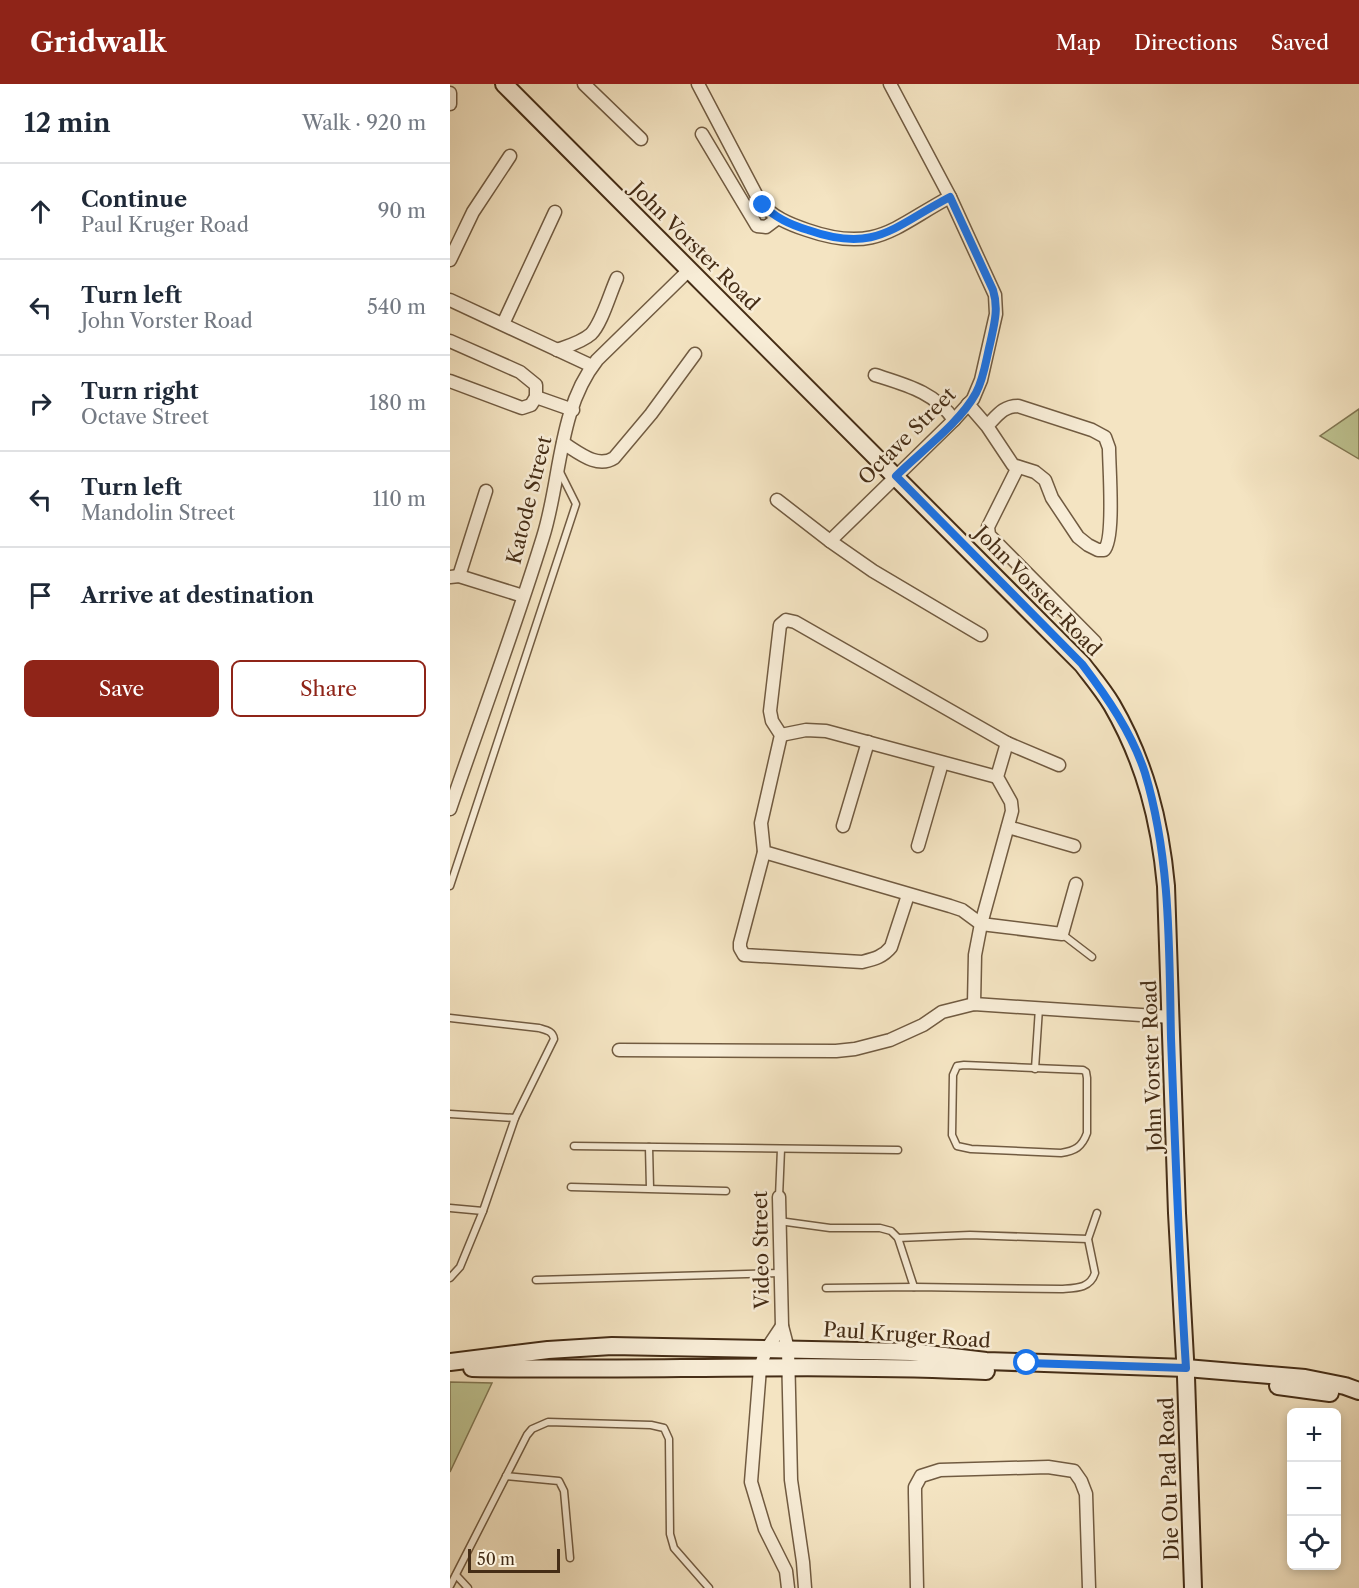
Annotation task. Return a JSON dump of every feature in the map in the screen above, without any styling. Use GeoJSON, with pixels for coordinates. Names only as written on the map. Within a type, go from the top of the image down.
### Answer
{"type":"FeatureCollection","features":[{"type":"Feature","properties":{"kind":"street","name":"John Vorster Road"},"geometry":{"type":"LineString","coordinates":[[504,84],[1082,664],[1105,694],[1130,738],[1144,772],[1161,843],[1168,906],[1178,1232],[1186,1373]]}},
{"type":"Feature","properties":{"kind":"street"},"geometry":{"type":"LineString","coordinates":[[584,84],[641,139]]}},
{"type":"Feature","properties":{"kind":"street"},"geometry":{"type":"LineString","coordinates":[[698,84],[757,197],[778,218],[829,237],[868,239],[892,231],[950,197]]}},
{"type":"Feature","properties":{"kind":"street","name":"Octave Street"},"geometry":{"type":"LineString","coordinates":[[830,541],[968,404],[976,392],[983,373],[995,320],[996,302],[991,284],[950,197],[890,84]]}},
{"type":"Feature","properties":{"kind":"street"},"geometry":{"type":"LineString","coordinates":[[450,93],[450,104]]}},
{"type":"Feature","properties":{"kind":"street"},"geometry":{"type":"LineString","coordinates":[[702,134],[757,226],[766,226],[778,218]]}},
{"type":"Feature","properties":{"kind":"street"},"geometry":{"type":"LineString","coordinates":[[450,260],[473,212],[510,156]]}},
{"type":"Feature","properties":{"kind":"street"},"geometry":{"type":"LineString","coordinates":[[503,324],[555,212]]}},
{"type":"Feature","properties":{"kind":"street","name":"Katode Street"},"geometry":{"type":"LineString","coordinates":[[450,809],[547,524],[563,442],[586,374],[689,270]]}},
{"type":"Feature","properties":{"kind":"street"},"geometry":{"type":"LineString","coordinates":[[557,350],[579,341],[597,326],[616,278]]}},
{"type":"Feature","properties":{"kind":"street"},"geometry":{"type":"LineString","coordinates":[[450,300],[592,366]]}},
{"type":"Feature","properties":{"kind":"street"},"geometry":{"type":"LineString","coordinates":[[450,341],[520,372],[536,385],[536,397],[531,405],[522,408],[450,381]]}},
{"type":"Feature","properties":{"kind":"street"},"geometry":{"type":"LineString","coordinates":[[563,442],[587,458],[598,462],[608,462],[614,458],[651,414],[695,354]]}},
{"type":"Feature","properties":{"kind":"street"},"geometry":{"type":"LineString","coordinates":[[875,375],[925,393],[945,407],[954,420]]}},
{"type":"Feature","properties":{"kind":"street"},"geometry":{"type":"LineString","coordinates":[[536,397],[573,410]]}},
{"type":"Feature","properties":{"kind":"street"},"geometry":{"type":"LineString","coordinates":[[968,404],[987,426],[1009,460],[1018,467],[1035,472],[1045,480],[1052,498],[1078,537],[1098,550],[1104,550],[1111,533],[1109,448],[1105,437],[1092,430],[1018,406],[1004,409],[987,426]]}},
{"type":"Feature","properties":{"kind":"street"},"geometry":{"type":"LineString","coordinates":[[1018,467],[988,527],[989,536],[1095,642]]}},
{"type":"Feature","properties":{"kind":"street"},"geometry":{"type":"LineString","coordinates":[[486,490],[455,576],[523,596]]}},
{"type":"Feature","properties":{"kind":"street"},"geometry":{"type":"LineString","coordinates":[[777,500],[873,571],[981,635]]}},
{"type":"Feature","properties":{"kind":"street"},"geometry":{"type":"LineString","coordinates":[[908,895],[891,947],[876,959],[862,962],[747,956],[742,952],[740,943],[764,852],[761,823],[781,735],[772,721],[770,711],[779,627],[786,620],[795,622],[1007,742],[1059,765]]}},
{"type":"Feature","properties":{"kind":"street"},"geometry":{"type":"LineString","coordinates":[[781,735],[816,730],[997,777]]}},
{"type":"Feature","properties":{"kind":"street"},"geometry":{"type":"LineString","coordinates":[[843,826],[868,742]]}},
{"type":"Feature","properties":{"kind":"street"},"geometry":{"type":"LineString","coordinates":[[974,1004],[975,955],[981,924],[1012,811],[1011,802],[997,777],[1007,742]]}},
{"type":"Feature","properties":{"kind":"street"},"geometry":{"type":"LineString","coordinates":[[918,846],[942,763]]}},
{"type":"Feature","properties":{"kind":"street"},"geometry":{"type":"LineString","coordinates":[[1008,827],[1074,846]]}},
{"type":"Feature","properties":{"kind":"street"},"geometry":{"type":"LineString","coordinates":[[764,852],[962,910],[981,924],[1062,934],[1076,885]]}},
{"type":"Feature","properties":{"kind":"street"},"geometry":{"type":"LineString","coordinates":[[619,1050],[836,1051],[855,1049],[890,1040],[923,1025],[942,1012],[974,1004],[1171,1017]]}},
{"type":"Feature","properties":{"kind":"street","name":"Video Street"},"geometry":{"type":"LineString","coordinates":[[779,1197],[783,1326],[788,1349],[791,1480],[803,1562],[804,1588]]}},
{"type":"Feature","properties":{"kind":"street","name":"Video Street"},"geometry":{"type":"LineString","coordinates":[[765,1350],[783,1326]]}},
{"type":"Feature","properties":{"kind":"street","name":"Paul Kruger Road"},"geometry":{"type":"LineString","coordinates":[[450,1362],[548,1350],[612,1346],[911,1352],[986,1361],[1186,1373],[1330,1393],[1359,1393]]}},
{"type":"Feature","properties":{"kind":"street"},"geometry":{"type":"LineString","coordinates":[[765,1350],[760,1368],[751,1482],[765,1529],[786,1571],[788,1588]]}},
{"type":"Feature","properties":{"kind":"street","name":"Paul Kruger Road"},"geometry":{"type":"LineString","coordinates":[[450,1367],[543,1369],[905,1367],[1186,1373]]}},
{"type":"Feature","properties":{"kind":"street","name":"Die Ou Pad Road"},"geometry":{"type":"LineString","coordinates":[[1186,1373],[1193,1588]]}},
{"type":"Feature","properties":{"kind":"street"},"geometry":{"type":"LineString","coordinates":[[917,1588],[915,1487],[921,1476],[940,1470],[1048,1467],[1074,1471],[1086,1494],[1089,1588]]}},
{"type":"Feature","properties":{"kind":"lane"},"geometry":{"type":"LineString","coordinates":[[450,886],[576,504],[557,466]]}},
{"type":"Feature","properties":{"kind":"lane"},"geometry":{"type":"LineString","coordinates":[[1062,934],[1092,957]]}},
{"type":"Feature","properties":{"kind":"lane"},"geometry":{"type":"LineString","coordinates":[[1035,1069],[1039,1008]]}},
{"type":"Feature","properties":{"kind":"lane"},"geometry":{"type":"LineString","coordinates":[[450,1018],[539,1028],[554,1035],[515,1118],[483,1211],[460,1267],[450,1278]]}},
{"type":"Feature","properties":{"kind":"lane"},"geometry":{"type":"LineString","coordinates":[[957,1066],[1035,1069],[1080,1069],[1086,1072],[1087,1133],[1079,1147],[1073,1151],[1061,1153],[971,1149],[957,1146],[952,1135],[953,1075],[957,1066]]}},
{"type":"Feature","properties":{"kind":"lane"},"geometry":{"type":"LineString","coordinates":[[450,1114],[515,1118]]}},
{"type":"Feature","properties":{"kind":"lane"},"geometry":{"type":"LineString","coordinates":[[574,1146],[898,1149]]}},
{"type":"Feature","properties":{"kind":"lane"},"geometry":{"type":"LineString","coordinates":[[649,1147],[650,1188]]}},
{"type":"Feature","properties":{"kind":"lane","name":"Video Street"},"geometry":{"type":"LineString","coordinates":[[779,1197],[781,1149]]}},
{"type":"Feature","properties":{"kind":"lane"},"geometry":{"type":"LineString","coordinates":[[571,1187],[726,1191]]}},
{"type":"Feature","properties":{"kind":"lane"},"geometry":{"type":"LineString","coordinates":[[450,1208],[483,1211]]}},
{"type":"Feature","properties":{"kind":"lane"},"geometry":{"type":"LineString","coordinates":[[826,1288],[1061,1289],[1081,1287],[1088,1284],[1095,1274],[1088,1239],[1097,1213]]}},
{"type":"Feature","properties":{"kind":"lane"},"geometry":{"type":"LineString","coordinates":[[779,1221],[830,1228],[880,1228],[891,1231],[898,1238],[914,1287]]}},
{"type":"Feature","properties":{"kind":"lane"},"geometry":{"type":"LineString","coordinates":[[898,1238],[970,1235],[1088,1239]]}},
{"type":"Feature","properties":{"kind":"lane"},"geometry":{"type":"LineString","coordinates":[[536,1280],[780,1273]]}},
{"type":"Feature","properties":{"kind":"lane"},"geometry":{"type":"LineString","coordinates":[[450,1586],[527,1435],[532,1429],[548,1422],[651,1425],[664,1428],[669,1439],[670,1534],[674,1548],[710,1588]]}},
{"type":"Feature","properties":{"kind":"lane"},"geometry":{"type":"LineString","coordinates":[[506,1476],[559,1481],[564,1491],[570,1558]]}},
{"type":"Feature","properties":{"kind":"lane"},"geometry":{"type":"LineString","coordinates":[[456,1575],[468,1588]]}},
{"type":"Feature","properties":{"kind":"green space"},"geometry":{"type":"Polygon","coordinates":[[[1359,409],[1359,459],[1320,436],[1359,409]]]}},
{"type":"Feature","properties":{"kind":"green space"},"geometry":{"type":"Polygon","coordinates":[[[450,1382],[492,1383],[450,1472],[450,1382]]]}},
{"type":"Feature","properties":{"kind":"route"},"geometry":{"type":"LineString","coordinates":[[763,205],[784,221],[810,231],[837,238],[861,239],[878,237],[892,231],[950,197],[993,290],[996,302],[995,320],[983,373],[973,399],[896,476],[1082,664],[1105,694],[1138,755],[1157,822],[1164,865],[1169,925],[1178,1241],[1186,1368],[1027,1363]]}}]}
